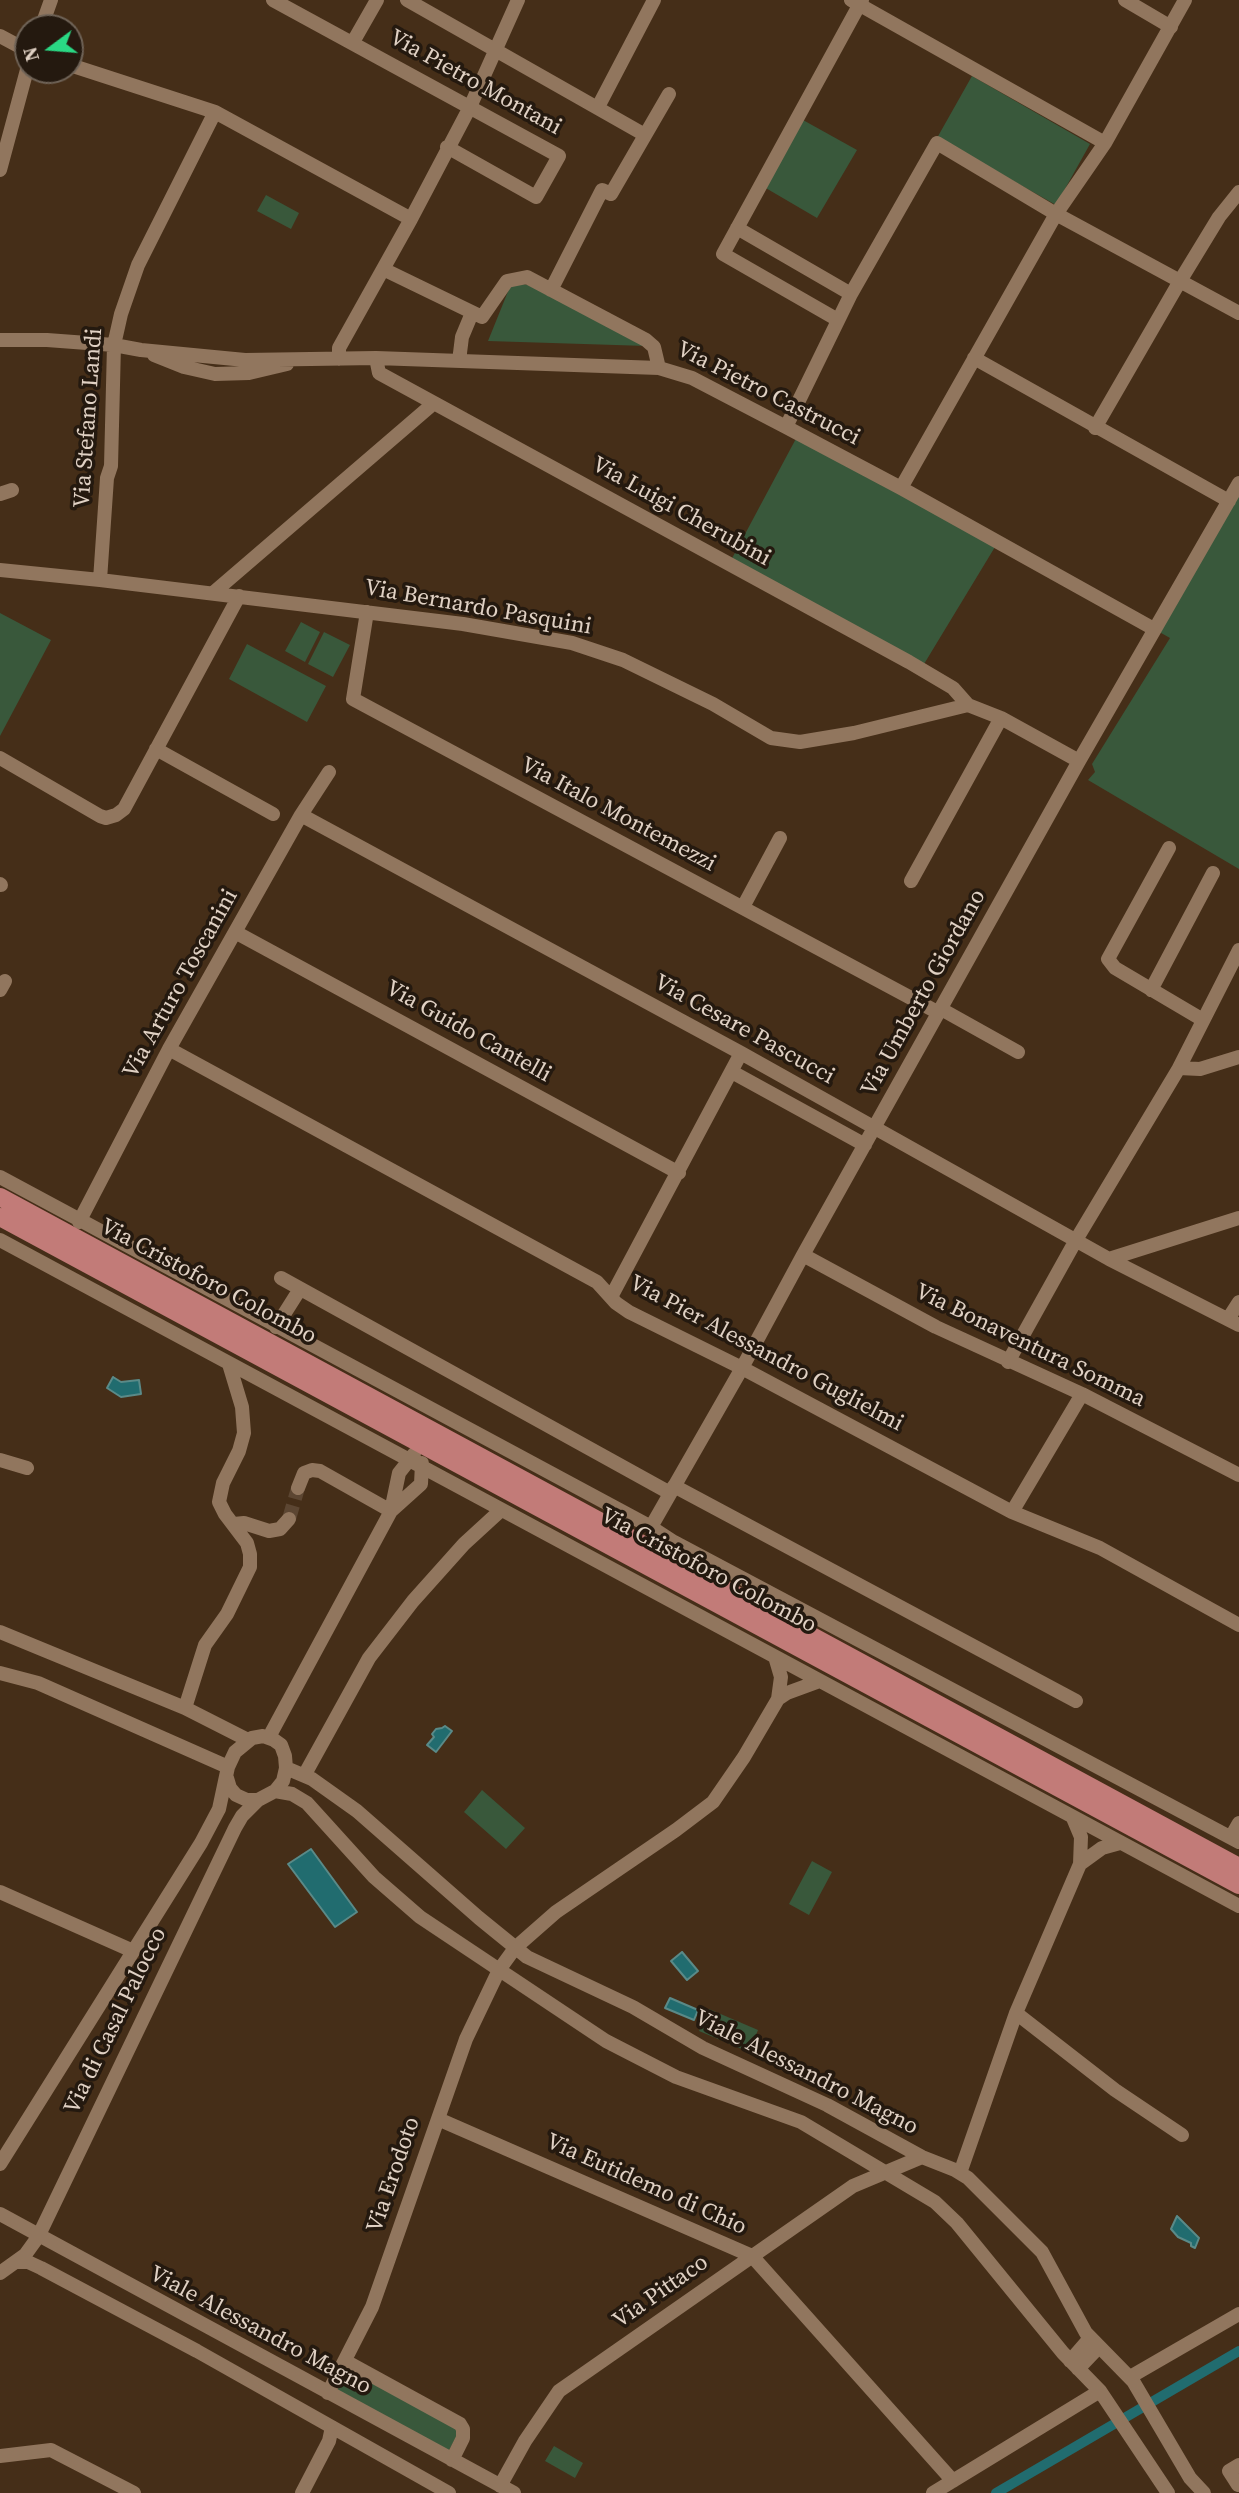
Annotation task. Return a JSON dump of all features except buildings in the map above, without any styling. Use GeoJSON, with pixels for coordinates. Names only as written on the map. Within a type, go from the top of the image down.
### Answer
{"type":"FeatureCollection","features":[{"type":"Feature","properties":{"kind":"main road","name":"Via Cristoforo Colombo"},"geometry":{"type":"LineString","coordinates":[[0,1197],[431,1420],[688,1570],[1239,1867]]}},
{"type":"Feature","properties":{"kind":"main road","name":"Via Cristoforo Colombo"},"geometry":{"type":"LineString","coordinates":[[0,1217],[1239,1885]]}},
{"type":"Feature","properties":{"kind":"street","name":"Via Pietro Montani"},"geometry":{"type":"LineString","coordinates":[[273,0],[559,156],[536,197],[447,147]]}},
{"type":"Feature","properties":{"kind":"street"},"geometry":{"type":"LineString","coordinates":[[353,42],[377,0]]}},
{"type":"Feature","properties":{"kind":"street"},"geometry":{"type":"LineString","coordinates":[[407,0],[645,135]]}},
{"type":"Feature","properties":{"kind":"street"},"geometry":{"type":"LineString","coordinates":[[340,359],[339,348],[470,107],[518,0]]}},
{"type":"Feature","properties":{"kind":"street"},"geometry":{"type":"LineString","coordinates":[[598,107],[654,0]]}},
{"type":"Feature","properties":{"kind":"street"},"geometry":{"type":"LineString","coordinates":[[1125,0],[1171,27]]}},
{"type":"Feature","properties":{"kind":"street"},"geometry":{"type":"LineString","coordinates":[[901,488],[1056,214],[1105,143],[1185,0]]}},
{"type":"Feature","properties":{"kind":"street"},"geometry":{"type":"LineString","coordinates":[[838,320],[723,254],[858,2],[1105,143]]}},
{"type":"Feature","properties":{"kind":"street"},"geometry":{"type":"LineString","coordinates":[[84,70],[215,113],[411,219]]}},
{"type":"Feature","properties":{"kind":"street"},"geometry":{"type":"LineString","coordinates":[[0,170],[23,84]]}},
{"type":"Feature","properties":{"kind":"street"},"geometry":{"type":"LineString","coordinates":[[551,290],[602,190],[611,194],[669,94]]}},
{"type":"Feature","properties":{"kind":"street","name":"Via Stefano Landi"},"geometry":{"type":"LineString","coordinates":[[100,580],[107,478],[111,466],[114,345],[121,314],[138,264],[215,113]]}},
{"type":"Feature","properties":{"kind":"street"},"geometry":{"type":"LineString","coordinates":[[786,426],[851,294],[937,144],[1056,214],[1239,313]]}},
{"type":"Feature","properties":{"kind":"street"},"geometry":{"type":"LineString","coordinates":[[1095,428],[1219,217],[1239,192]]}},
{"type":"Feature","properties":{"kind":"street"},"geometry":{"type":"LineString","coordinates":[[737,228],[851,294]]}},
{"type":"Feature","properties":{"kind":"street"},"geometry":{"type":"LineString","coordinates":[[383,269],[472,313],[462,337],[459,361]]}},
{"type":"Feature","properties":{"kind":"street","name":"Via Pietro Castrucci"},"geometry":{"type":"LineString","coordinates":[[472,313],[482,317],[507,281],[527,277],[646,340],[654,347],[659,368],[692,378],[786,426],[1154,629]]}},
{"type":"Feature","properties":{"kind":"street"},"geometry":{"type":"LineString","coordinates":[[0,340],[114,345],[246,360],[376,358],[659,368]]}},
{"type":"Feature","properties":{"kind":"street","name":"Via Luigi Cherubini"},"geometry":{"type":"LineString","coordinates":[[376,358],[379,373],[909,662],[953,688],[968,705]]}},
{"type":"Feature","properties":{"kind":"street"},"geometry":{"type":"LineString","coordinates":[[974,358],[1229,501]]}},
{"type":"Feature","properties":{"kind":"street"},"geometry":{"type":"LineString","coordinates":[[213,593],[434,403]]}},
{"type":"Feature","properties":{"kind":"street","name":"Via Umberto Giordano"},"geometry":{"type":"LineString","coordinates":[[651,1527],[1079,761],[1239,484]]}},
{"type":"Feature","properties":{"kind":"street","name":"Via Bernardo Pasquini"},"geometry":{"type":"LineString","coordinates":[[0,570],[463,624],[572,643],[623,660],[713,704],[771,738],[800,741],[854,733],[968,705]]}},
{"type":"Feature","properties":{"kind":"street"},"geometry":{"type":"LineString","coordinates":[[0,758],[106,818],[116,816],[124,809],[239,596]]}},
{"type":"Feature","properties":{"kind":"street","name":"Via Italo Montemezzi"},"geometry":{"type":"LineString","coordinates":[[367,612],[353,699],[1018,1052]]}},
{"type":"Feature","properties":{"kind":"street"},"geometry":{"type":"LineString","coordinates":[[968,705],[1002,718],[1079,761]]}},
{"type":"Feature","properties":{"kind":"street"},"geometry":{"type":"LineString","coordinates":[[911,881],[1002,718]]}},
{"type":"Feature","properties":{"kind":"street"},"geometry":{"type":"LineString","coordinates":[[156,749],[273,814]]}},
{"type":"Feature","properties":{"kind":"street","name":"Via Arturo Toscanini"},"geometry":{"type":"LineString","coordinates":[[79,1222],[169,1049],[301,815],[329,772]]}},
{"type":"Feature","properties":{"kind":"street","name":"Via Cesare Pascucci"},"geometry":{"type":"LineString","coordinates":[[301,815],[741,1053],[1109,1259],[1234,1322]]}},
{"type":"Feature","properties":{"kind":"street"},"geometry":{"type":"LineString","coordinates":[[743,907],[780,838]]}},
{"type":"Feature","properties":{"kind":"street"},"geometry":{"type":"LineString","coordinates":[[1169,848],[1108,960],[1115,968],[1203,1020]]}},
{"type":"Feature","properties":{"kind":"street"},"geometry":{"type":"LineString","coordinates":[[1151,990],[1213,873]]}},
{"type":"Feature","properties":{"kind":"street","name":"Via Guido Cantelli"},"geometry":{"type":"LineString","coordinates":[[235,932],[679,1173]]}},
{"type":"Feature","properties":{"kind":"street"},"geometry":{"type":"LineString","coordinates":[[1008,1362],[1076,1240],[1178,1068],[1239,950]]}},
{"type":"Feature","properties":{"kind":"street","name":"Via Pier Alessandro Guglielmi"},"geometry":{"type":"LineString","coordinates":[[169,1049],[599,1282],[611,1297],[629,1312],[742,1368],[1012,1512],[1100,1548],[1239,1625]]}},
{"type":"Feature","properties":{"kind":"street"},"geometry":{"type":"LineString","coordinates":[[611,1297],[741,1053]]}},
{"type":"Feature","properties":{"kind":"street"},"geometry":{"type":"LineString","coordinates":[[1178,1068],[1200,1069],[1239,1057]]}},
{"type":"Feature","properties":{"kind":"street","name":"Via Cesare Pascucci"},"geometry":{"type":"LineString","coordinates":[[732,1072],[865,1145]]}},
{"type":"Feature","properties":{"kind":"street","name":"Via Cristoforo Colombo"},"geometry":{"type":"LineString","coordinates":[[0,1177],[276,1327],[431,1420],[651,1527],[674,1542],[1235,1839]]}},
{"type":"Feature","properties":{"kind":"street"},"geometry":{"type":"LineString","coordinates":[[1109,1259],[1239,1218]]}},
{"type":"Feature","properties":{"kind":"street","name":"Via Cristoforo Colombo"},"geometry":{"type":"LineString","coordinates":[[0,1241],[776,1660],[1239,1906]]}},
{"type":"Feature","properties":{"kind":"street","name":"Via Bonaventura Somma"},"geometry":{"type":"LineString","coordinates":[[803,1255],[936,1327],[1082,1394],[1239,1475]]}},
{"type":"Feature","properties":{"kind":"street"},"geometry":{"type":"LineString","coordinates":[[281,1278],[672,1490],[1076,1702]]}},
{"type":"Feature","properties":{"kind":"street"},"geometry":{"type":"LineString","coordinates":[[276,1327],[300,1289]]}},
{"type":"Feature","properties":{"kind":"street","name":"Via Cristoforo Colombo"},"geometry":{"type":"LineString","coordinates":[[154,1300],[167,1331]]}},
{"type":"Feature","properties":{"kind":"street"},"geometry":{"type":"LineString","coordinates":[[1234,1322],[1239,1302]]}},
{"type":"Feature","properties":{"kind":"street"},"geometry":{"type":"LineString","coordinates":[[184,1707],[205,1645],[227,1614],[250,1567],[249,1549],[221,1508],[219,1496],[225,1477],[239,1451],[245,1427],[229,1364]]}},
{"type":"Feature","properties":{"kind":"street"},"geometry":{"type":"LineString","coordinates":[[1012,1512],[1082,1394]]}},
{"type":"Feature","properties":{"kind":"street"},"geometry":{"type":"LineString","coordinates":[[269,1737],[391,1511],[399,1473],[421,1445],[431,1420]]}},
{"type":"Feature","properties":{"kind":"street"},"geometry":{"type":"LineString","coordinates":[[391,1511],[421,1484],[421,1445]]}},
{"type":"Feature","properties":{"kind":"street"},"geometry":{"type":"LineString","coordinates":[[0,1460],[27,1468]]}},
{"type":"Feature","properties":{"kind":"street"},"geometry":{"type":"LineString","coordinates":[[298,1488],[304,1473],[320,1471],[391,1511]]}},
{"type":"Feature","properties":{"kind":"street"},"geometry":{"type":"LineString","coordinates":[[304,1774],[369,1658],[413,1601],[464,1544],[500,1511]]}},
{"type":"Feature","properties":{"kind":"street"},"geometry":{"type":"LineString","coordinates":[[234,1524],[244,1523],[269,1531],[280,1529],[289,1519]]}},
{"type":"Feature","properties":{"kind":"street","name":"Via Cristoforo Colombo"},"geometry":{"type":"LineString","coordinates":[[674,1542],[688,1570]]}},
{"type":"Feature","properties":{"kind":"street"},"geometry":{"type":"LineString","coordinates":[[0,1632],[184,1707],[248,1740]]}},
{"type":"Feature","properties":{"kind":"street"},"geometry":{"type":"LineString","coordinates":[[515,1948],[556,1912],[713,1802],[744,1757],[778,1699],[781,1677],[776,1660]]}},
{"type":"Feature","properties":{"kind":"street"},"geometry":{"type":"LineString","coordinates":[[0,1673],[38,1683],[227,1772]]}},
{"type":"Feature","properties":{"kind":"street"},"geometry":{"type":"LineString","coordinates":[[778,1699],[817,1682]]}},
{"type":"Feature","properties":{"kind":"street"},"geometry":{"type":"LineString","coordinates":[[258,1800],[247,1800],[236,1795],[230,1788],[227,1772],[235,1752],[248,1740],[258,1736],[269,1737],[282,1748],[286,1769],[283,1781],[275,1791]]}},
{"type":"Feature","properties":{"kind":"street","name":"Viale Alessandro Magno"},"geometry":{"type":"LineString","coordinates":[[286,1769],[304,1774],[376,1825],[515,1948],[539,1963],[633,2007],[694,2043],[827,2105],[922,2157],[960,2173],[1042,2252],[1094,2342],[1133,2381],[1190,2478],[1204,2493]]}},
{"type":"Feature","properties":{"kind":"street","name":"Via di Casal Palocco"},"geometry":{"type":"LineString","coordinates":[[0,2164],[201,1843],[219,1809],[227,1772]]}},
{"type":"Feature","properties":{"kind":"street","name":"Viale Alessandro Magno"},"geometry":{"type":"LineString","coordinates":[[275,1791],[292,1794],[303,1800],[396,1898],[426,1922],[566,2015],[634,2057],[692,2084],[801,2122],[926,2195],[953,2218],[1074,2365],[1102,2395],[1168,2493]]}},
{"type":"Feature","properties":{"kind":"street","name":"Via di Casal Palocco"},"geometry":{"type":"LineString","coordinates":[[0,2273],[17,2262],[38,2237],[235,1828],[258,1800],[275,1791]]}},
{"type":"Feature","properties":{"kind":"street"},"geometry":{"type":"LineString","coordinates":[[960,2173],[1016,2013],[1080,1864],[1081,1837],[1073,1818]]}},
{"type":"Feature","properties":{"kind":"street"},"geometry":{"type":"LineString","coordinates":[[1235,1839],[1239,1823]]}},
{"type":"Feature","properties":{"kind":"street"},"geometry":{"type":"LineString","coordinates":[[1080,1864],[1102,1848],[1121,1843]]}},
{"type":"Feature","properties":{"kind":"street"},"geometry":{"type":"LineString","coordinates":[[0,1892],[133,1951]]}},
{"type":"Feature","properties":{"kind":"street","name":"Via Erodoto"},"geometry":{"type":"LineString","coordinates":[[328,2393],[372,2307],[473,2022],[499,1970],[515,1948]]}},
{"type":"Feature","properties":{"kind":"street"},"geometry":{"type":"LineString","coordinates":[[1016,2013],[1115,2090],[1182,2135]]}},
{"type":"Feature","properties":{"kind":"street","name":"Via Eutidemo di Chio"},"geometry":{"type":"LineString","coordinates":[[438,2119],[752,2256],[953,2481]]}},
{"type":"Feature","properties":{"kind":"street","name":"Via Pittaco"},"geometry":{"type":"LineString","coordinates":[[502,2489],[525,2441],[559,2391],[853,2186],[922,2157]]}},
{"type":"Feature","properties":{"kind":"street","name":"Viale Alessandro Magno"},"geometry":{"type":"LineString","coordinates":[[0,2214],[502,2489],[514,2493]]}},
{"type":"Feature","properties":{"kind":"street","name":"Viale Alessandro Magno"},"geometry":{"type":"LineString","coordinates":[[17,2262],[33,2264],[65,2280],[449,2493]]}},
{"type":"Feature","properties":{"kind":"street"},"geometry":{"type":"LineString","coordinates":[[1133,2381],[1239,2314]]}},
{"type":"Feature","properties":{"kind":"street"},"geometry":{"type":"LineString","coordinates":[[1074,2365],[1094,2342]]}},
{"type":"Feature","properties":{"kind":"street"},"geometry":{"type":"LineString","coordinates":[[345,2361],[460,2424],[463,2431],[462,2440],[452,2460]]}},
{"type":"Feature","properties":{"kind":"street"},"geometry":{"type":"LineString","coordinates":[[933,2493],[1102,2395]]}},
{"type":"Feature","properties":{"kind":"street"},"geometry":{"type":"LineString","coordinates":[[302,2493],[329,2441],[332,2427]]}},
{"type":"Feature","properties":{"kind":"street"},"geometry":{"type":"LineString","coordinates":[[390,2459],[403,2435]]}},
{"type":"Feature","properties":{"kind":"street"},"geometry":{"type":"LineString","coordinates":[[0,2456],[51,2450],[134,2493]]}},
{"type":"Feature","properties":{"kind":"street"},"geometry":{"type":"LineString","coordinates":[[1230,2493],[1239,2485],[1229,2471],[1239,2465]]}},
{"type":"Feature","properties":{"kind":"green space"},"geometry":{"type":"Polygon","coordinates":[[[972,76],[1090,144],[1056,205],[937,138],[972,76]]]}},
{"type":"Feature","properties":{"kind":"green space"},"geometry":{"type":"Polygon","coordinates":[[[803,120],[857,150],[817,218],[764,187],[803,120]]]}},
{"type":"Feature","properties":{"kind":"green space"},"geometry":{"type":"Polygon","coordinates":[[[266,195],[299,213],[291,229],[257,211],[266,195]]]}},
{"type":"Feature","properties":{"kind":"green space"},"geometry":{"type":"Polygon","coordinates":[[[512,285],[533,286],[647,346],[488,341],[509,289],[512,285]]]}},
{"type":"Feature","properties":{"kind":"green space"},"geometry":{"type":"Polygon","coordinates":[[[799,433],[998,542],[921,669],[729,564],[799,433]]]}},
{"type":"Feature","properties":{"kind":"green space"},"geometry":{"type":"Polygon","coordinates":[[[1239,484],[1239,869],[1088,780],[1095,772],[1092,764],[1170,638],[1154,629],[1239,484]]]}},
{"type":"Feature","properties":{"kind":"green space"},"geometry":{"type":"Polygon","coordinates":[[[0,613],[51,640],[0,736],[0,613]]]}},
{"type":"Feature","properties":{"kind":"green space"},"geometry":{"type":"Polygon","coordinates":[[[301,622],[320,632],[305,662],[285,651],[301,622]]]}},
{"type":"Feature","properties":{"kind":"green space"},"geometry":{"type":"Polygon","coordinates":[[[324,632],[350,645],[333,677],[308,664],[324,632]]]}},
{"type":"Feature","properties":{"kind":"green space"},"geometry":{"type":"Polygon","coordinates":[[[247,644],[326,686],[307,722],[229,679],[247,644]]]}},
{"type":"Feature","properties":{"kind":"green space"},"geometry":{"type":"Polygon","coordinates":[[[482,1790],[525,1828],[506,1849],[464,1812],[482,1790]]]}},
{"type":"Feature","properties":{"kind":"green space"},"geometry":{"type":"Polygon","coordinates":[[[812,1861],[832,1872],[809,1915],[789,1904],[812,1861]]]}},
{"type":"Feature","properties":{"kind":"green space"},"geometry":{"type":"Polygon","coordinates":[[[709,2009],[758,2030],[749,2052],[699,2031],[709,2009]]]}},
{"type":"Feature","properties":{"kind":"green space"},"geometry":{"type":"Polygon","coordinates":[[[348,2370],[460,2430],[448,2452],[336,2392],[348,2370]]]}},
{"type":"Feature","properties":{"kind":"green space"},"geometry":{"type":"Polygon","coordinates":[[[554,2446],[583,2463],[575,2478],[545,2461],[554,2446]]]}},
{"type":"Feature","properties":{"kind":"water"},"geometry":{"type":"Polygon","coordinates":[[[113,1377],[121,1382],[139,1380],[141,1394],[121,1397],[107,1388],[113,1377]]]}},
{"type":"Feature","properties":{"kind":"water"},"geometry":{"type":"Polygon","coordinates":[[[445,1726],[452,1731],[436,1752],[427,1745],[434,1737],[432,1734],[436,1729],[445,1726]]]}},
{"type":"Feature","properties":{"kind":"water"},"geometry":{"type":"Polygon","coordinates":[[[311,1849],[357,1912],[335,1927],[288,1864],[311,1849]]]}},
{"type":"Feature","properties":{"kind":"water"},"geometry":{"type":"Polygon","coordinates":[[[682,1952],[698,1971],[687,1980],[671,1961],[682,1952]]]}},
{"type":"Feature","properties":{"kind":"water"},"geometry":{"type":"Polygon","coordinates":[[[670,1998],[698,2010],[694,2020],[665,2008],[670,1998]]]}},
{"type":"Feature","properties":{"kind":"water"},"geometry":{"type":"Polygon","coordinates":[[[1177,2216],[1199,2238],[1195,2248],[1171,2229],[1177,2216]]]}},
{"type":"Feature","properties":{"kind":"waterway"},"geometry":{"type":"LineString","coordinates":[[996,2493],[1239,2351]]}},
{"type":"Feature","properties":{"kind":"tunnel"},"geometry":{"type":"LineString","coordinates":[[289,1519],[298,1488]]}}]}
